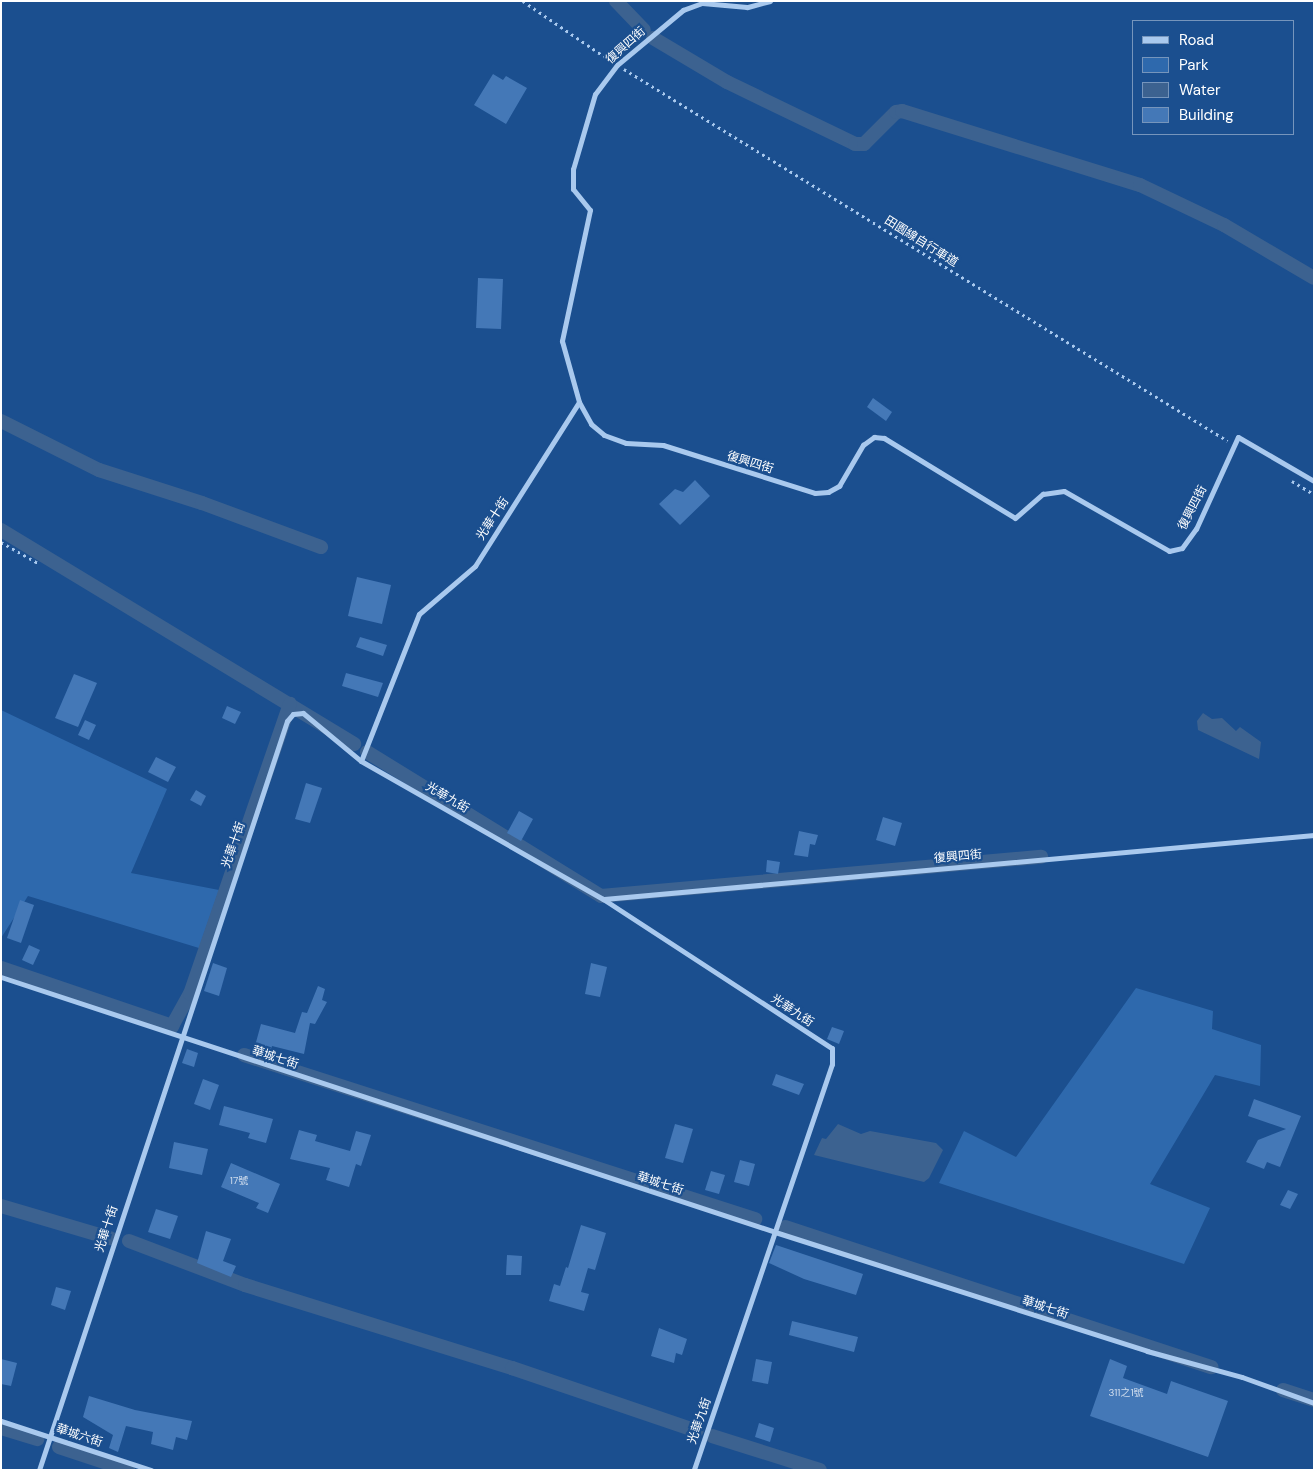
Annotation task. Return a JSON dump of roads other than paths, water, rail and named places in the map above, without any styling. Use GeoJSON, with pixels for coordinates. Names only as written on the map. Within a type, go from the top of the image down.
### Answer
{"type":"FeatureCollection","features":[{"type":"Feature","properties":{"kind":"street","name":"復興四街"},"geometry":{"type":"LineString","coordinates":[[770,1],[747,7],[702,3],[683,10],[617,66],[595,94],[573,169],[573,189],[590,210],[562,341],[579,402],[591,424],[604,435],[626,443],[662,446],[815,493],[828,492],[839,486],[863,445],[874,437],[884,438],[1015,518],[1043,494],[1064,491],[1169,551],[1182,548],[1196,529],[1238,437],[1314,481]]}},
{"type":"Feature","properties":{"kind":"street","name":"光華十街"},"geometry":{"type":"LineString","coordinates":[[39,1470],[180,1038],[287,721],[293,714],[303,713],[361,761],[419,614],[475,566],[579,402]]}},
{"type":"Feature","properties":{"kind":"street","name":"光華九街"},"geometry":{"type":"LineString","coordinates":[[361,761],[603,900],[832,1048],[832,1064],[694,1470]]}},
{"type":"Feature","properties":{"kind":"street","name":"復興四街"},"geometry":{"type":"LineString","coordinates":[[603,900],[1314,835]]}},
{"type":"Feature","properties":{"kind":"street","name":"華城七街"},"geometry":{"type":"LineString","coordinates":[[1,977],[180,1038],[775,1232],[1148,1351],[1242,1377],[1314,1403]]}},
{"type":"Feature","properties":{"kind":"street","name":"華城六街"},"geometry":{"type":"LineString","coordinates":[[1,1421],[151,1470]]}},
{"type":"Feature","properties":{"kind":"water"},"geometry":{"type":"Polygon","coordinates":[[[1203,713],[1212,719],[1222,718],[1236,731],[1240,727],[1261,742],[1259,759],[1198,730],[1197,721],[1203,713]]]}},
{"type":"Feature","properties":{"kind":"water"},"geometry":{"type":"Polygon","coordinates":[[[838,1124],[861,1134],[870,1131],[936,1143],[943,1150],[929,1178],[924,1182],[814,1155],[822,1138],[826,1139],[838,1124]]]}},
{"type":"Feature","properties":{"kind":"waterway"},"geometry":{"type":"LineString","coordinates":[[616,1],[644,30]]}},
{"type":"Feature","properties":{"kind":"waterway"},"geometry":{"type":"LineString","coordinates":[[653,38],[727,82],[855,144],[864,144],[896,112],[902,111],[1140,185],[1224,225],[1314,278]]}},
{"type":"Feature","properties":{"kind":"waterway"},"geometry":{"type":"LineString","coordinates":[[1,421],[99,470],[202,503],[321,547]]}},
{"type":"Feature","properties":{"kind":"waterway"},"geometry":{"type":"LineString","coordinates":[[1,530],[354,744]]}},
{"type":"Feature","properties":{"kind":"waterway"},"geometry":{"type":"LineString","coordinates":[[1,968],[172,1026],[190,994],[290,704]]}},
{"type":"Feature","properties":{"kind":"waterway"},"geometry":{"type":"LineString","coordinates":[[367,752],[601,896],[1041,857]]}},
{"type":"Feature","properties":{"kind":"waterway"},"geometry":{"type":"LineString","coordinates":[[244,1055],[755,1219]]}},
{"type":"Feature","properties":{"kind":"waterway"},"geometry":{"type":"LineString","coordinates":[[1,1206],[110,1238]]}},
{"type":"Feature","properties":{"kind":"waterway"},"geometry":{"type":"LineString","coordinates":[[785,1227],[1212,1367]]}},
{"type":"Feature","properties":{"kind":"waterway"},"geometry":{"type":"LineString","coordinates":[[129,1241],[245,1285],[512,1368],[697,1431]]}},
{"type":"Feature","properties":{"kind":"waterway"},"geometry":{"type":"LineString","coordinates":[[1283,1390],[1314,1400]]}},
{"type":"Feature","properties":{"kind":"waterway"},"geometry":{"type":"LineString","coordinates":[[1,1428],[37,1439]]}},
{"type":"Feature","properties":{"kind":"waterway"},"geometry":{"type":"LineString","coordinates":[[712,1436],[820,1470]]}},
{"type":"Feature","properties":{"kind":"waterway"},"geometry":{"type":"LineString","coordinates":[[59,1447],[128,1470]]}}]}
